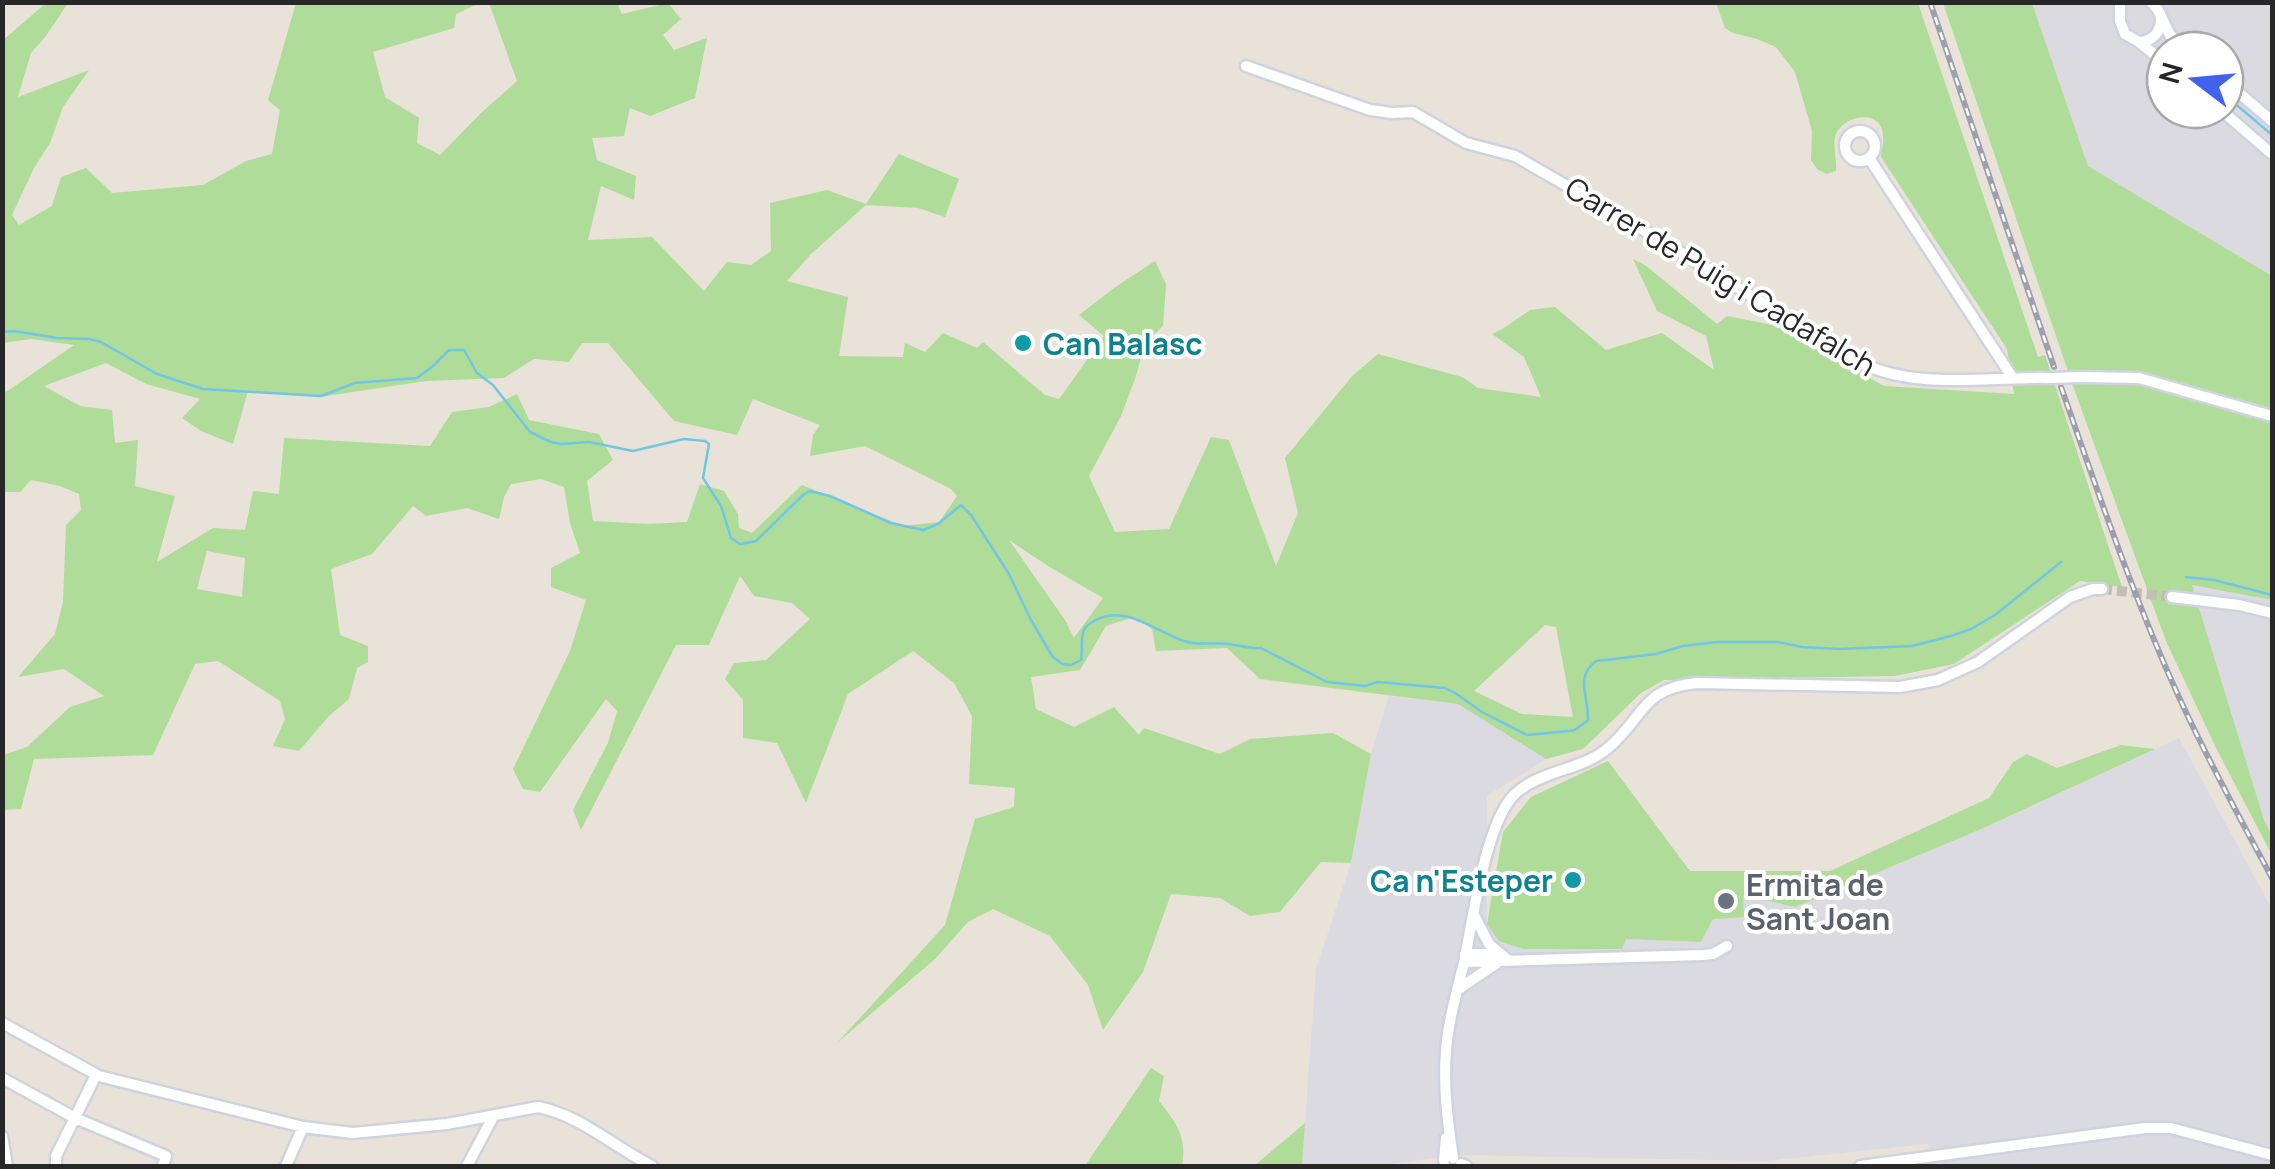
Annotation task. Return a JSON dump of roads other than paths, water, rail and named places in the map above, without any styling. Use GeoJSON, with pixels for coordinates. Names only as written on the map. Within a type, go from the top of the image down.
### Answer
{"type":"FeatureCollection","features":[{"type":"Feature","properties":{"kind":"street"},"geometry":{"type":"LineString","coordinates":[[2120,2],[2125,34],[2145,47]]}},
{"type":"Feature","properties":{"kind":"street"},"geometry":{"type":"LineString","coordinates":[[2120,21],[2123,10],[2132,2]]}},
{"type":"Feature","properties":{"kind":"street"},"geometry":{"type":"LineString","coordinates":[[2151,3],[2168,30]]}},
{"type":"Feature","properties":{"kind":"street"},"geometry":{"type":"LineString","coordinates":[[2139,42],[2156,35],[2161,17]]}},
{"type":"Feature","properties":{"kind":"street","name":"Carrer de Puig i Cadafalch"},"geometry":{"type":"LineString","coordinates":[[1246,66],[1370,110],[1413,112],[1466,143],[1514,156],[1880,372],[1922,380],[2139,378],[2272,416]]}},
{"type":"Feature","properties":{"kind":"street"},"geometry":{"type":"LineString","coordinates":[[2245,98],[2272,122]]}},
{"type":"Feature","properties":{"kind":"street"},"geometry":{"type":"LineString","coordinates":[[2244,130],[2272,154]]}},
{"type":"Feature","properties":{"kind":"street"},"geometry":{"type":"LineString","coordinates":[[1868,158],[2012,377]]}},
{"type":"Feature","properties":{"kind":"street"},"geometry":{"type":"LineString","coordinates":[[1451,1164],[1447,1122],[1448,1024],[1490,842],[1505,806],[1516,793],[1530,783],[1587,762],[1602,752],[1651,698],[1667,689],[1697,683],[1900,687],[1938,680],[1978,662],[2070,597],[2102,589]]}},
{"type":"Feature","properties":{"kind":"street"},"geometry":{"type":"LineString","coordinates":[[2172,596],[2272,613]]}},
{"type":"Feature","properties":{"kind":"street"},"geometry":{"type":"LineString","coordinates":[[1474,915],[1489,944],[1504,958]]}},
{"type":"Feature","properties":{"kind":"street"},"geometry":{"type":"LineString","coordinates":[[1465,958],[1703,955],[1728,946]]}},
{"type":"Feature","properties":{"kind":"street"},"geometry":{"type":"LineString","coordinates":[[1457,991],[1504,958]]}},
{"type":"Feature","properties":{"kind":"street"},"geometry":{"type":"LineString","coordinates":[[2,1023],[96,1075],[304,1128],[352,1133],[448,1124],[538,1107],[572,1118],[636,1163],[652,1166]]}},
{"type":"Feature","properties":{"kind":"street"},"geometry":{"type":"LineString","coordinates":[[56,1166],[56,1156],[96,1075]]}},
{"type":"Feature","properties":{"kind":"street"},"geometry":{"type":"LineString","coordinates":[[2,1078],[75,1118],[166,1156],[163,1166]]}},
{"type":"Feature","properties":{"kind":"street"},"geometry":{"type":"LineString","coordinates":[[468,1166],[494,1115]]}},
{"type":"Feature","properties":{"kind":"street"},"geometry":{"type":"LineString","coordinates":[[286,1166],[304,1128]]}},
{"type":"Feature","properties":{"kind":"street"},"geometry":{"type":"LineString","coordinates":[[1860,1166],[2145,1128],[2171,1128],[2272,1155]]}},
{"type":"Feature","properties":{"kind":"street"},"geometry":{"type":"LineString","coordinates":[[2,1136],[8,1166]]}},
{"type":"Feature","properties":{"kind":"waterway"},"geometry":{"type":"LineString","coordinates":[[2245,112],[2272,135]]}},
{"type":"Feature","properties":{"kind":"waterway"},"geometry":{"type":"LineString","coordinates":[[2,332],[101,342],[157,374],[203,389],[321,396],[355,383],[417,378],[449,350],[464,350],[477,373],[493,385],[530,432],[551,442],[589,442],[633,451],[684,439],[705,441],[709,444],[703,478],[721,506],[731,538],[740,544],[756,541],[810,491],[891,523],[923,530],[938,524],[961,505],[1009,574],[1052,656],[1062,664],[1081,660],[1083,633],[1088,625],[1118,615],[1190,642],[1261,648],[1327,682],[1445,688],[1527,735],[1575,730],[1588,720],[1584,681],[1596,661],[1717,642],[1778,642],[1839,649],[1912,646],[1971,629],[1995,615],[2061,562]]}},
{"type":"Feature","properties":{"kind":"waterway"},"geometry":{"type":"LineString","coordinates":[[2186,577],[2272,595]]}},
{"type":"Feature","properties":{"kind":"tunnel"},"geometry":{"type":"LineString","coordinates":[[2102,589],[2172,597]]}},
{"type":"Feature","properties":{"kind":"railway"},"geometry":{"type":"LineString","coordinates":[[1930,2],[2054,367]]}},
{"type":"Feature","properties":{"kind":"railway"},"geometry":{"type":"LineString","coordinates":[[2061,387],[2166,669],[2272,878]]}},
{"type":"Feature","properties":{"kind":"place","name":"Can Balasc"},"geometry":{"type":"Point","coordinates":[1023,343]}},
{"type":"Feature","properties":{"kind":"place","name":"Ca n'Esteper"},"geometry":{"type":"Point","coordinates":[1573,880]}},
{"type":"Feature","properties":{"kind":"place","name":"Ermita de Sant Joan"},"geometry":{"type":"Point","coordinates":[1726,901]}}]}
